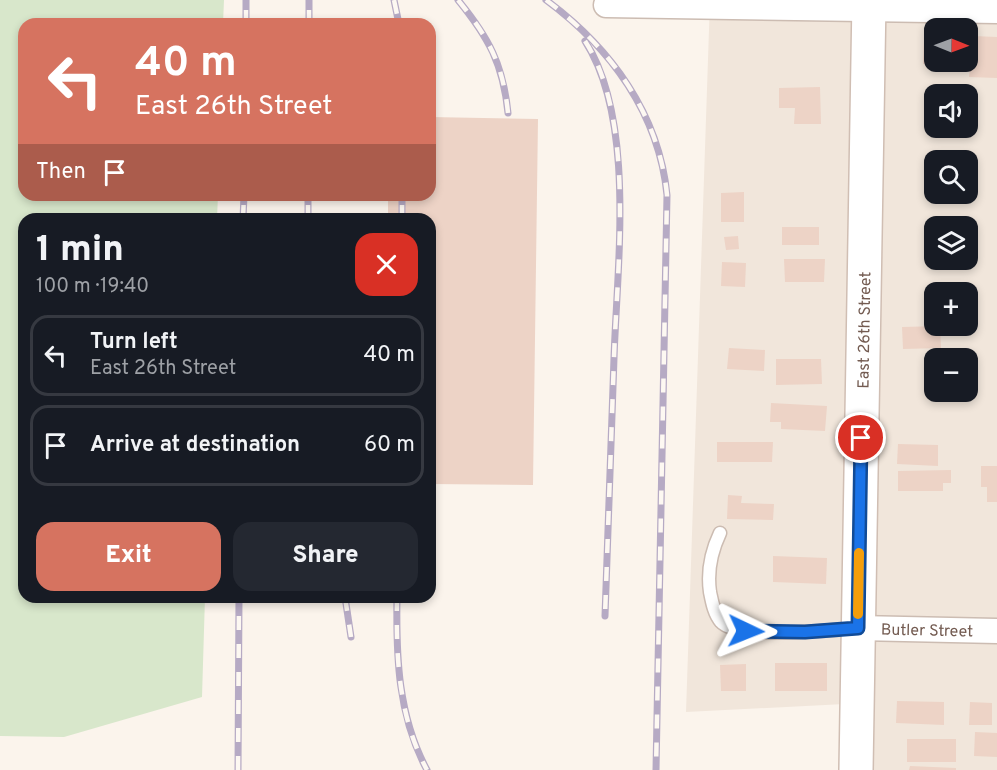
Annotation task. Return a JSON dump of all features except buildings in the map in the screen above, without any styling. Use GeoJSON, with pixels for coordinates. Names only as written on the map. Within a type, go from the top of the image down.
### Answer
{"type":"FeatureCollection","features":[{"type":"Feature","properties":{"kind":"street"},"geometry":{"type":"LineString","coordinates":[[606,5],[869,4],[997,11]]}},
{"type":"Feature","properties":{"kind":"street","name":"East 26th Street"},"geometry":{"type":"LineString","coordinates":[[856,770],[869,4]]}},
{"type":"Feature","properties":{"kind":"street","name":"Butler Street"},"geometry":{"type":"LineString","coordinates":[[858,628],[997,631]]}},
{"type":"Feature","properties":{"kind":"lane"},"geometry":{"type":"LineString","coordinates":[[720,533],[712,550],[709,585],[712,605],[721,622],[731,630],[772,632],[858,628]]}},
{"type":"Feature","properties":{"kind":"shaded area"},"geometry":{"type":"Polygon","coordinates":[[[710,0],[997,0],[997,770],[864,770],[864,703],[686,712],[710,0]]]}},
{"type":"Feature","properties":{"kind":"green space"},"geometry":{"type":"Polygon","coordinates":[[[0,0],[224,0],[223,18],[18,18],[18,201],[218,201],[217,213],[18,213],[18,603],[205,603],[202,697],[64,737],[0,736],[0,0]]]}},
{"type":"Feature","properties":{"kind":"railway"},"geometry":{"type":"LineString","coordinates":[[246,0],[246,18]]}},
{"type":"Feature","properties":{"kind":"railway"},"geometry":{"type":"LineString","coordinates":[[309,0],[309,18]]}},
{"type":"Feature","properties":{"kind":"railway"},"geometry":{"type":"LineString","coordinates":[[394,0],[398,18]]}},
{"type":"Feature","properties":{"kind":"railway"},"geometry":{"type":"LineString","coordinates":[[458,0],[493,52],[506,96],[508,113]]}},
{"type":"Feature","properties":{"kind":"railway"},"geometry":{"type":"LineString","coordinates":[[546,0],[591,39],[628,85],[654,137],[667,195],[656,770]]}},
{"type":"Feature","properties":{"kind":"railway"},"geometry":{"type":"LineString","coordinates":[[585,41],[601,73],[611,111],[620,194],[605,616]]}},
{"type":"Feature","properties":{"kind":"railway"},"geometry":{"type":"LineString","coordinates":[[243,213],[244,201]]}},
{"type":"Feature","properties":{"kind":"railway"},"geometry":{"type":"LineString","coordinates":[[308,201],[308,213]]}},
{"type":"Feature","properties":{"kind":"railway"},"geometry":{"type":"LineString","coordinates":[[402,201],[402,213]]}},
{"type":"Feature","properties":{"kind":"railway"},"geometry":{"type":"LineString","coordinates":[[238,770],[239,603]]}},
{"type":"Feature","properties":{"kind":"railway"},"geometry":{"type":"LineString","coordinates":[[346,603],[351,637]]}},
{"type":"Feature","properties":{"kind":"railway"},"geometry":{"type":"LineString","coordinates":[[397,603],[398,664],[404,707],[417,750],[427,770]]}},
{"type":"Feature","properties":{"kind":"slow traffic"},"geometry":{"type":"LineString","coordinates":[[858,614],[859,553]]}},
{"type":"Feature","properties":{"kind":"route"},"geometry":{"type":"LineString","coordinates":[[746,631],[805,632],[858,628],[861,438]]}}]}
